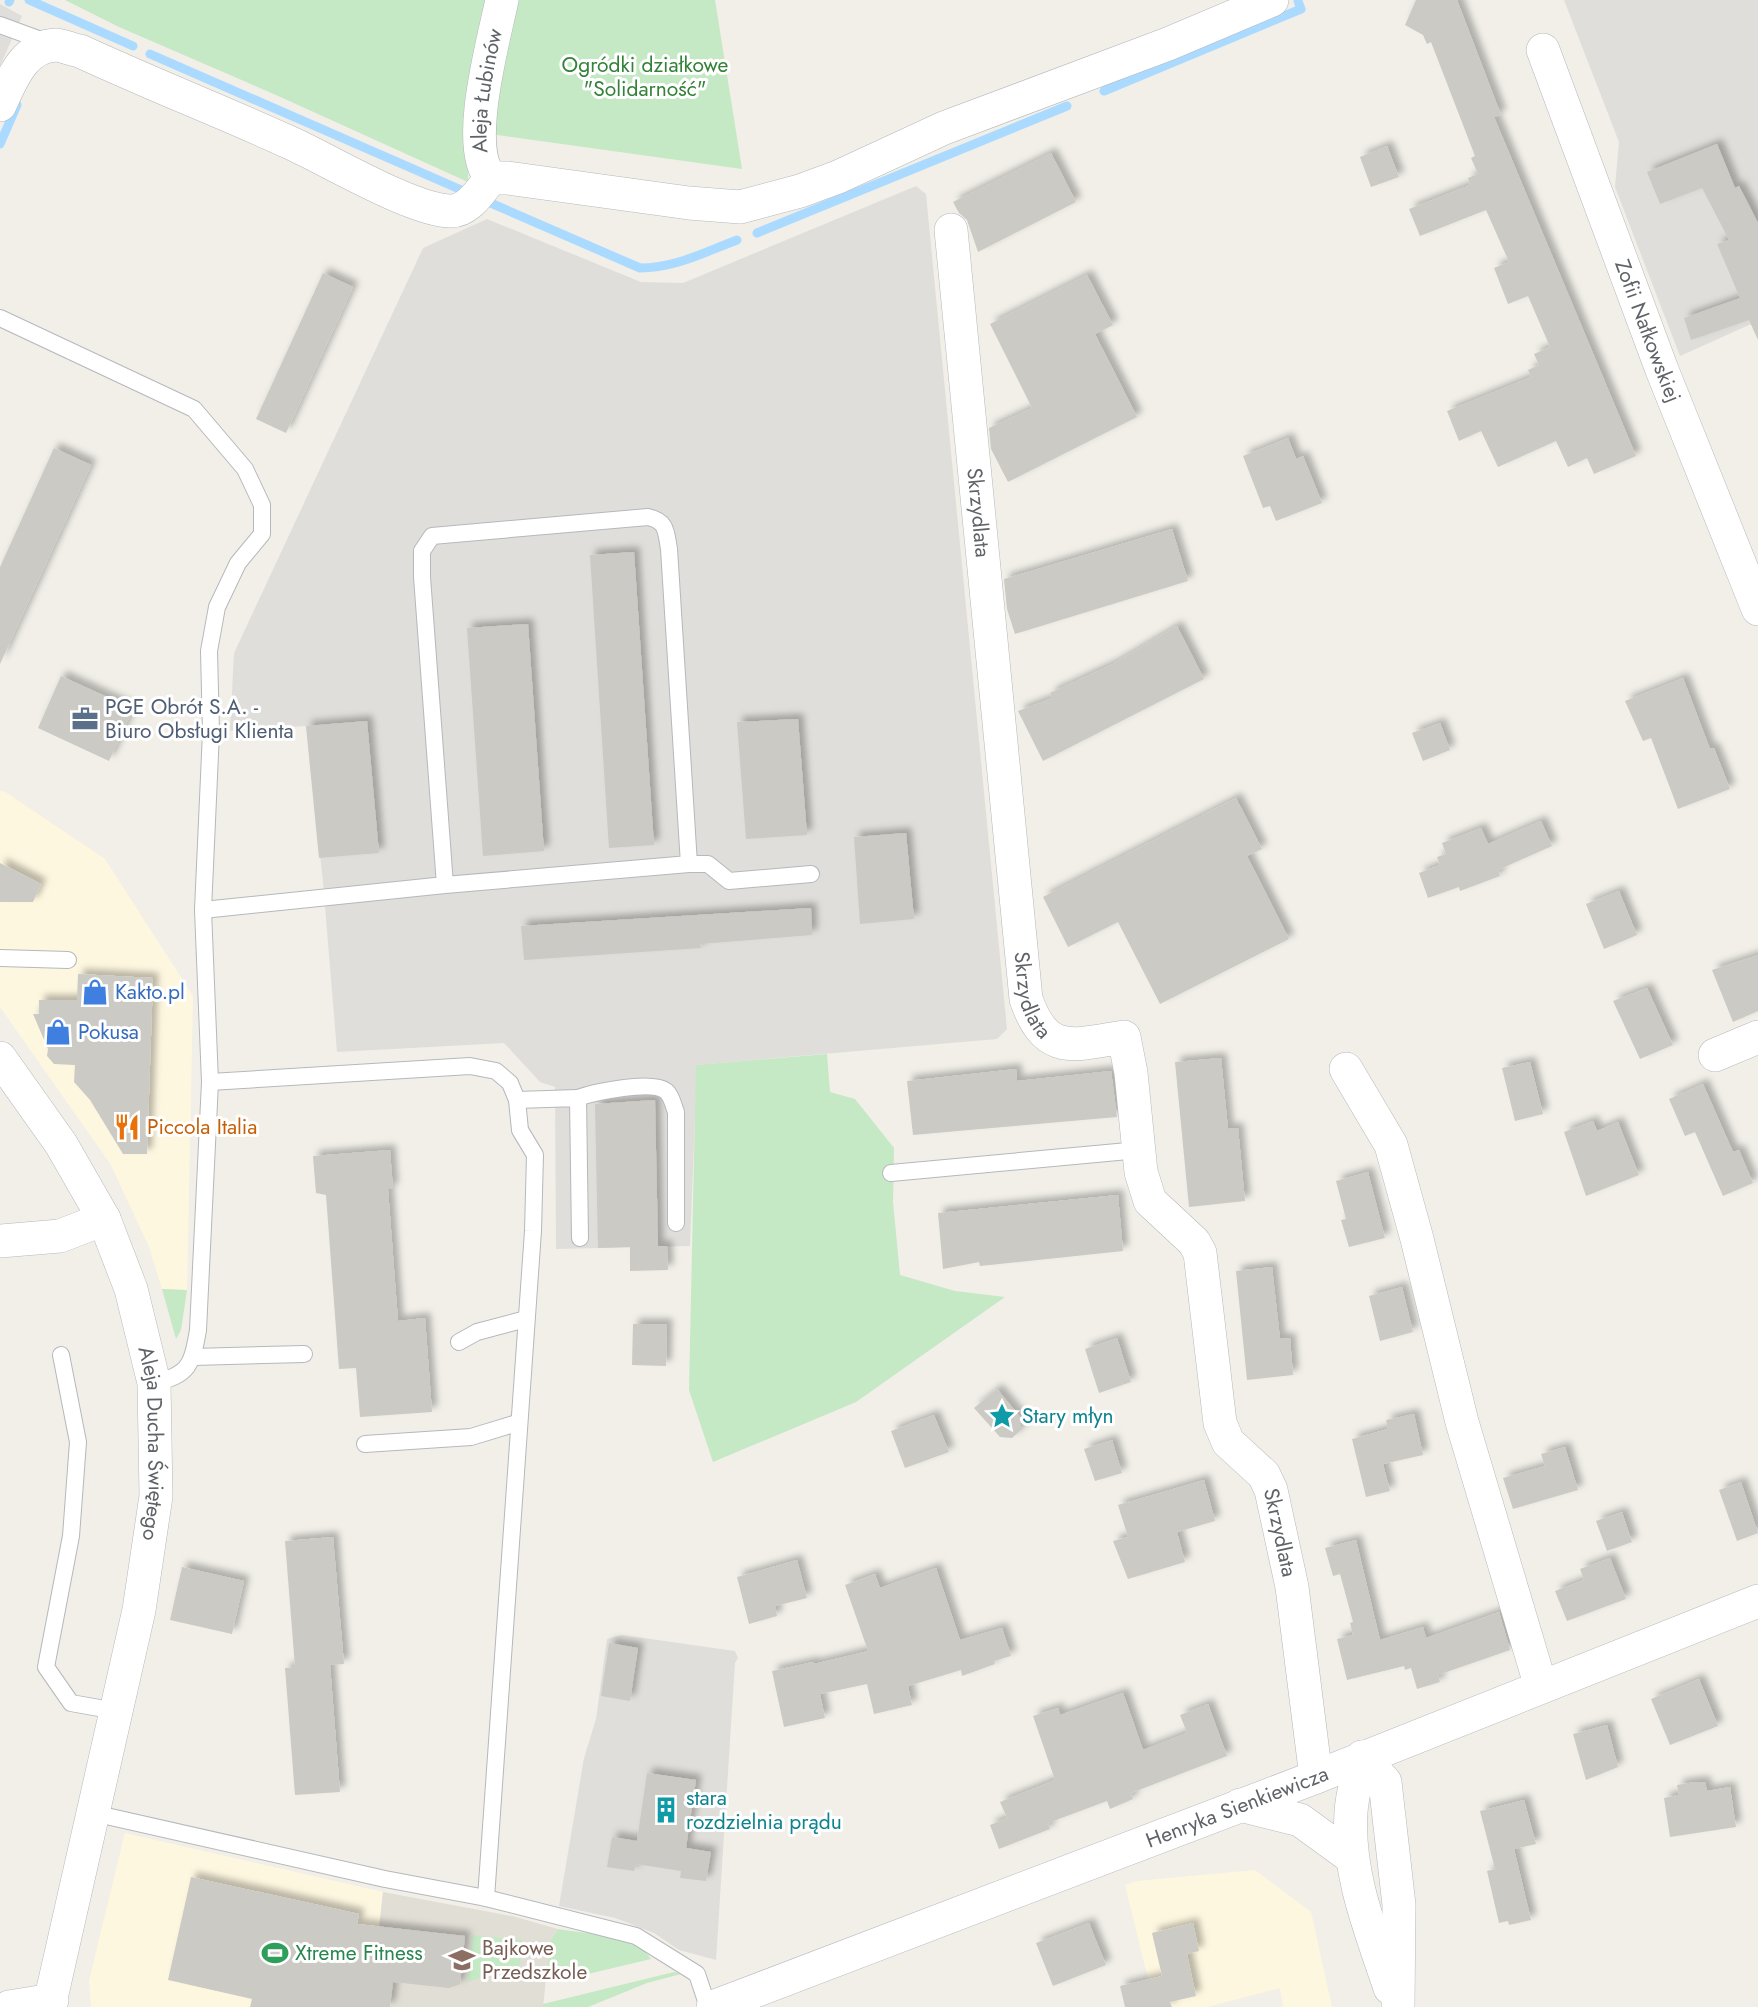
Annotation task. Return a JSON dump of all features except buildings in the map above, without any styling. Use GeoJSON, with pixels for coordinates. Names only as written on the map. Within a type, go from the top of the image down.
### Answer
{"type":"FeatureCollection","features":[{"type":"Feature","properties":{"kind":"street","name":"Aleja Łubinów"},"geometry":{"type":"LineString","coordinates":[[491,178],[484,170],[480,157],[480,127],[482,98],[502,0]]}},
{"type":"Feature","properties":{"kind":"street"},"geometry":{"type":"LineString","coordinates":[[0,105],[22,62],[35,51],[56,45],[80,51],[292,143],[405,199],[435,210],[453,212],[468,206],[491,178],[508,177],[689,203],[740,207],[800,191],[838,177],[944,128],[1168,44],[1272,0]]}},
{"type":"Feature","properties":{"kind":"street","name":"Zofii Nałkowskiej"},"geometry":{"type":"LineString","coordinates":[[1543,50],[1662,370],[1758,609]]}},
{"type":"Feature","properties":{"kind":"street","name":"Skrzydlata"},"geometry":{"type":"LineString","coordinates":[[951,230],[1026,999],[1033,1021],[1044,1035],[1062,1043],[1082,1044],[1124,1037],[1131,1073],[1141,1172],[1150,1201],[1194,1242],[1200,1253],[1220,1423],[1228,1442],[1264,1475],[1271,1490],[1292,1587],[1317,1777]]}},
{"type":"Feature","properties":{"kind":"street"},"geometry":{"type":"LineString","coordinates":[[1715,1054],[1758,1037]]}},
{"type":"Feature","properties":{"kind":"street","name":"Aleja Ducha Świętego"},"geometry":{"type":"LineString","coordinates":[[0,1058],[62,1144],[104,1219],[131,1289],[153,1383],[156,1496],[139,1610],[52,2005]]}},
{"type":"Feature","properties":{"kind":"street"},"geometry":{"type":"LineString","coordinates":[[1346,1069],[1391,1145],[1418,1239],[1462,1422],[1541,1687]]}},
{"type":"Feature","properties":{"kind":"street"},"geometry":{"type":"LineString","coordinates":[[0,1241],[60,1236],[104,1219]]}},
{"type":"Feature","properties":{"kind":"street","name":"Henryka Sienkiewicza"},"geometry":{"type":"LineString","coordinates":[[713,2007],[1317,1777],[1362,1757],[1758,1601]]}},
{"type":"Feature","properties":{"kind":"street"},"geometry":{"type":"LineString","coordinates":[[1362,1757],[1350,1810],[1351,1857],[1361,1902],[1397,2007]]}},
{"type":"Feature","properties":{"kind":"street"},"geometry":{"type":"LineString","coordinates":[[1362,1757],[1385,1782],[1399,1905],[1397,2007]]}},
{"type":"Feature","properties":{"kind":"street"},"geometry":{"type":"LineString","coordinates":[[1240,1805],[1300,1820],[1351,1857]]}},
{"type":"Feature","properties":{"kind":"street"},"geometry":{"type":"LineString","coordinates":[[9,2007],[52,2005]]}},
{"type":"Feature","properties":{"kind":"lane"},"geometry":{"type":"LineString","coordinates":[[0,25],[17,33],[56,45]]}},
{"type":"Feature","properties":{"kind":"lane"},"geometry":{"type":"LineString","coordinates":[[0,318],[194,409],[245,469],[262,505],[262,534],[238,563],[217,607],[209,651],[211,732],[203,910],[210,1082],[202,1283],[194,1357],[177,1377],[153,1383]]}},
{"type":"Feature","properties":{"kind":"lane"},"geometry":{"type":"LineString","coordinates":[[445,885],[422,551],[432,536],[648,517],[660,519],[664,524],[669,549],[689,864]]}},
{"type":"Feature","properties":{"kind":"lane"},"geometry":{"type":"LineString","coordinates":[[203,910],[445,885],[689,864],[708,864],[729,881],[811,874]]}},
{"type":"Feature","properties":{"kind":"lane"},"geometry":{"type":"LineString","coordinates":[[0,958],[68,960]]}},
{"type":"Feature","properties":{"kind":"lane"},"geometry":{"type":"LineString","coordinates":[[210,1082],[470,1066],[496,1071],[510,1083],[517,1100],[520,1130],[535,1155],[526,1319],[517,1423],[506,1621],[486,1898]]}},
{"type":"Feature","properties":{"kind":"lane"},"geometry":{"type":"LineString","coordinates":[[517,1100],[578,1098],[594,1092],[653,1087],[664,1089],[671,1096],[676,1112],[676,1223]]}},
{"type":"Feature","properties":{"kind":"lane"},"geometry":{"type":"LineString","coordinates":[[578,1098],[580,1238]]}},
{"type":"Feature","properties":{"kind":"lane"},"geometry":{"type":"LineString","coordinates":[[891,1173],[1139,1150]]}},
{"type":"Feature","properties":{"kind":"lane"},"geometry":{"type":"LineString","coordinates":[[459,1342],[477,1332],[526,1319]]}},
{"type":"Feature","properties":{"kind":"lane"},"geometry":{"type":"LineString","coordinates":[[194,1357],[304,1353]]}},
{"type":"Feature","properties":{"kind":"lane"},"geometry":{"type":"LineString","coordinates":[[61,1355],[78,1442],[70,1536],[46,1667],[71,1703],[116,1711]]}},
{"type":"Feature","properties":{"kind":"lane"},"geometry":{"type":"LineString","coordinates":[[365,1444],[471,1437],[517,1423]]}},
{"type":"Feature","properties":{"kind":"lane"},"geometry":{"type":"LineString","coordinates":[[93,1813],[385,1879],[486,1898],[636,1936],[697,1974],[708,2007]]}},
{"type":"Feature","properties":{"kind":"shaded area"},"geometry":{"type":"Polygon","coordinates":[[[1564,0],[1758,0],[1758,321],[1680,356],[1615,187],[1619,142],[1564,0]]]}},
{"type":"Feature","properties":{"kind":"shaded area"},"geometry":{"type":"Polygon","coordinates":[[[0,4],[22,16],[0,66],[0,4]]]}},
{"type":"Feature","properties":{"kind":"shaded area"},"geometry":{"type":"Polygon","coordinates":[[[916,186],[926,194],[1007,1029],[997,1039],[697,1065],[690,1246],[556,1249],[555,1087],[540,1082],[504,1043],[337,1052],[323,882],[306,726],[230,731],[234,653],[423,248],[487,219],[641,282],[683,283],[916,186]]]}},
{"type":"Feature","properties":{"kind":"shaded area"},"geometry":{"type":"Polygon","coordinates":[[[0,791],[4,791],[105,859],[193,996],[187,1290],[162,1289],[149,1247],[111,1165],[0,1007],[0,791]]]}},
{"type":"Feature","properties":{"kind":"shaded area"},"geometry":{"type":"Polygon","coordinates":[[[622,1635],[735,1651],[738,1658],[735,1663],[716,1960],[679,1950],[654,1933],[615,1918],[559,1906],[584,1758],[596,1719],[607,1639],[622,1635]]]}},
{"type":"Feature","properties":{"kind":"shaded area"},"geometry":{"type":"Polygon","coordinates":[[[125,1833],[383,1892],[370,2007],[91,2007],[89,1981],[125,1833]]]}},
{"type":"Feature","properties":{"kind":"shaded area"},"geometry":{"type":"Polygon","coordinates":[[[1255,1870],[1311,1912],[1332,2007],[1283,2007],[1280,1988],[1207,2007],[1155,2007],[1125,1885],[1137,1881],[1255,1870]]]}},
{"type":"Feature","properties":{"kind":"shaded area","name":"Bajkowe Przedszkole"},"geometry":{"type":"Polygon","coordinates":[[[383,1892],[512,1916],[558,1929],[550,1941],[543,2007],[370,2007],[383,1892]]]}},
{"type":"Feature","properties":{"kind":"green space","name":"Ogródki działkowe \"Solidarność\""},"geometry":{"type":"Polygon","coordinates":[[[65,0],[715,0],[742,169],[469,131],[468,182],[119,27],[65,0]]]}},
{"type":"Feature","properties":{"kind":"green space"},"geometry":{"type":"Polygon","coordinates":[[[827,1054],[830,1092],[855,1099],[894,1148],[893,1202],[900,1275],[955,1291],[1005,1297],[856,1402],[713,1462],[689,1390],[696,1065],[827,1054]]]}},
{"type":"Feature","properties":{"kind":"green space"},"geometry":{"type":"Polygon","coordinates":[[[162,1289],[187,1290],[181,1330],[176,1339],[162,1289]]]}},
{"type":"Feature","properties":{"kind":"green space"},"geometry":{"type":"Polygon","coordinates":[[[558,1929],[622,1940],[634,1944],[651,1959],[554,1982],[546,1979],[550,1941],[558,1929]]]}},
{"type":"Feature","properties":{"kind":"green space"},"geometry":{"type":"Polygon","coordinates":[[[472,1935],[522,1940],[520,1965],[467,1982],[472,1935]]]}},
{"type":"Feature","properties":{"kind":"green space"},"geometry":{"type":"Polygon","coordinates":[[[674,1972],[681,1974],[647,1983],[588,2007],[543,2007],[543,2004],[674,1972]]]}},
{"type":"Feature","properties":{"kind":"waterway"},"geometry":{"type":"LineString","coordinates":[[29,0],[133,46]]}},
{"type":"Feature","properties":{"kind":"waterway"},"geometry":{"type":"LineString","coordinates":[[1104,91],[1301,9],[1298,1]]}},
{"type":"Feature","properties":{"kind":"waterway"},"geometry":{"type":"LineString","coordinates":[[150,54],[466,192]]}},
{"type":"Feature","properties":{"kind":"waterway"},"geometry":{"type":"LineString","coordinates":[[0,144],[17,105]]}},
{"type":"Feature","properties":{"kind":"waterway"},"geometry":{"type":"LineString","coordinates":[[757,233],[1067,106]]}},
{"type":"Feature","properties":{"kind":"waterway"},"geometry":{"type":"LineString","coordinates":[[486,201],[640,268],[678,262],[737,240]]}},
{"type":"Feature","properties":{"kind":"place","name":"PGE Obrót S.A. - Biuro Obsługi Klienta"},"geometry":{"type":"Point","coordinates":[85,719]}},
{"type":"Feature","properties":{"kind":"place","name":"Kakto.pl"},"geometry":{"type":"Point","coordinates":[95,992]}},
{"type":"Feature","properties":{"kind":"place","name":"Pokusa"},"geometry":{"type":"Point","coordinates":[58,1032]}},
{"type":"Feature","properties":{"kind":"place","name":"Piccola Italia"},"geometry":{"type":"Point","coordinates":[127,1127]}},
{"type":"Feature","properties":{"kind":"place","name":"Stary młyn"},"geometry":{"type":"Point","coordinates":[1002,1416]}},
{"type":"Feature","properties":{"kind":"place","name":"stara rozdzielnia prądu"},"geometry":{"type":"Point","coordinates":[666,1810]}},
{"type":"Feature","properties":{"kind":"place","name":"Xtreme Fitness"},"geometry":{"type":"Point","coordinates":[275,1953]}},
{"type":"Feature","properties":{"kind":"place","name":"Bajkowe Przedszkole"},"geometry":{"type":"Point","coordinates":[462,1960]}}]}
